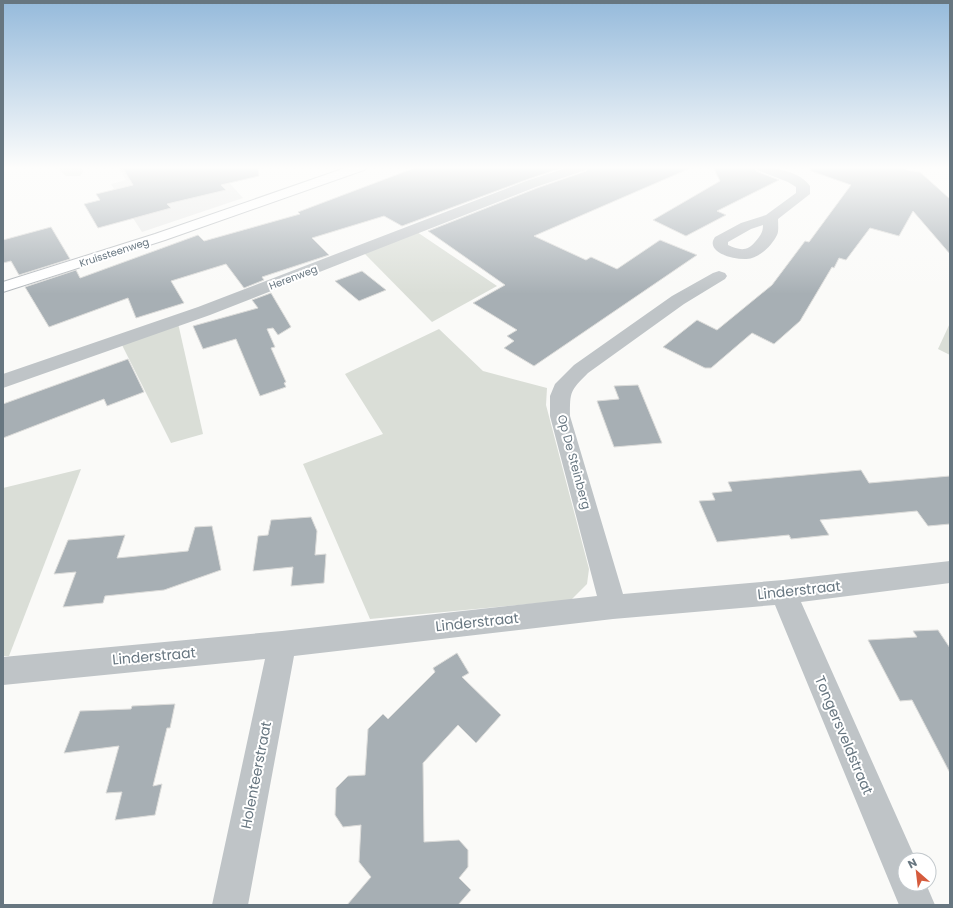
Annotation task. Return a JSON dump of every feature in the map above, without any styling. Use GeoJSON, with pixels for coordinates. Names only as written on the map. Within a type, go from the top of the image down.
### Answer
{"type":"FeatureCollection","features":[{"type":"Feature","properties":{"kind":"main road","name":"Kruissteenweg"},"geometry":{"type":"LineString","coordinates":[[3,288],[160,237],[239,209]]}},
{"type":"Feature","properties":{"kind":"street","name":"Herenweg"},"geometry":{"type":"LineString","coordinates":[[3,381],[204,311],[465,209]]}},
{"type":"Feature","properties":{"kind":"street"},"geometry":{"type":"LineString","coordinates":[[771,218],[783,209]]}},
{"type":"Feature","properties":{"kind":"street","name":"Op De Steinberg"},"geometry":{"type":"LineString","coordinates":[[614,607],[560,416],[560,396],[565,384],[581,369],[678,300],[719,276]]}},
{"type":"Feature","properties":{"kind":"street","name":"Linderstraat"},"geometry":{"type":"LineString","coordinates":[[3,670],[282,644],[614,607],[783,592],[950,572]]}},
{"type":"Feature","properties":{"kind":"street","name":"Tongersveldstraat"},"geometry":{"type":"LineString","coordinates":[[783,592],[897,858]]}},
{"type":"Feature","properties":{"kind":"street","name":"Holenteerstraat"},"geometry":{"type":"LineString","coordinates":[[230,905],[282,644]]}},
{"type":"Feature","properties":{"kind":"street"},"geometry":{"type":"LineString","coordinates":[[911,892],[917,905]]}},
{"type":"Feature","properties":{"kind":"shaded area"},"geometry":{"type":"Polygon","coordinates":[[[127,209],[209,209],[142,232],[127,209]]]}},
{"type":"Feature","properties":{"kind":"shaded area"},"geometry":{"type":"Polygon","coordinates":[[[417,232],[497,286],[432,322],[364,253],[417,232]]]}},
{"type":"Feature","properties":{"kind":"shaded area"},"geometry":{"type":"Polygon","coordinates":[[[178,323],[203,434],[171,443],[121,343],[178,323]]]}},
{"type":"Feature","properties":{"kind":"shaded area"},"geometry":{"type":"Polygon","coordinates":[[[950,323],[950,355],[938,349],[950,323]]]}},
{"type":"Feature","properties":{"kind":"shaded area"},"geometry":{"type":"Polygon","coordinates":[[[439,329],[483,371],[547,388],[546,405],[589,569],[587,584],[571,600],[370,619],[303,464],[383,434],[345,374],[439,329]]]}},
{"type":"Feature","properties":{"kind":"shaded area"},"geometry":{"type":"Polygon","coordinates":[[[81,469],[9,656],[3,656],[3,488],[81,469]]]}},
{"type":"Feature","properties":{"kind":"building"},"geometry":{"type":"Polygon","coordinates":[[[87,209],[166,209],[98,228],[87,209]]]}},
{"type":"Feature","properties":{"kind":"building"},"geometry":{"type":"Polygon","coordinates":[[[305,209],[447,209],[402,226],[384,216],[312,238],[329,255],[262,277],[264,280],[244,288],[226,264],[171,281],[184,303],[136,318],[128,298],[49,327],[25,287],[76,270],[80,278],[198,235],[204,241],[300,214],[298,212],[305,209]]]}},
{"type":"Feature","properties":{"kind":"building"},"geometry":{"type":"Polygon","coordinates":[[[483,209],[595,209],[534,236],[586,260],[591,257],[617,269],[660,240],[697,255],[534,366],[504,348],[514,341],[507,336],[517,330],[473,303],[505,285],[428,231],[483,209]]]}},
{"type":"Feature","properties":{"kind":"building"},"geometry":{"type":"Polygon","coordinates":[[[671,209],[720,209],[717,211],[726,215],[686,236],[653,220],[671,209]]]}},
{"type":"Feature","properties":{"kind":"building"},"geometry":{"type":"Polygon","coordinates":[[[833,209],[950,209],[950,254],[913,211],[899,236],[870,228],[846,260],[839,258],[834,268],[832,267],[800,321],[774,344],[752,333],[711,368],[705,368],[663,347],[697,320],[717,330],[772,285],[805,241],[809,242],[833,209]]]}},
{"type":"Feature","properties":{"kind":"building"},"geometry":{"type":"Polygon","coordinates":[[[51,227],[70,259],[19,275],[11,261],[3,263],[3,240],[51,227]]]}},
{"type":"Feature","properties":{"kind":"building"},"geometry":{"type":"Polygon","coordinates":[[[362,271],[386,290],[359,301],[335,281],[362,271]]]}},
{"type":"Feature","properties":{"kind":"building"},"geometry":{"type":"Polygon","coordinates":[[[271,293],[291,327],[278,335],[273,328],[267,329],[275,347],[271,348],[286,382],[284,383],[286,387],[260,396],[236,339],[203,349],[193,326],[258,308],[252,300],[271,293]]]}},
{"type":"Feature","properties":{"kind":"building"},"geometry":{"type":"Polygon","coordinates":[[[128,359],[144,392],[107,406],[104,399],[3,438],[3,404],[128,359]]]}},
{"type":"Feature","properties":{"kind":"building"},"geometry":{"type":"Polygon","coordinates":[[[638,385],[662,443],[614,447],[597,401],[619,399],[614,386],[638,385]]]}},
{"type":"Feature","properties":{"kind":"building"},"geometry":{"type":"Polygon","coordinates":[[[861,470],[869,483],[950,476],[950,524],[928,526],[917,511],[820,520],[829,535],[791,539],[789,535],[717,542],[699,501],[715,500],[712,493],[732,491],[728,482],[861,470]]]}},
{"type":"Feature","properties":{"kind":"building"},"geometry":{"type":"Polygon","coordinates":[[[311,517],[317,531],[315,555],[326,554],[324,583],[291,586],[293,567],[253,571],[258,536],[268,535],[271,520],[311,517]]]}},
{"type":"Feature","properties":{"kind":"building"},"geometry":{"type":"Polygon","coordinates":[[[212,526],[221,570],[164,590],[105,596],[103,603],[63,607],[76,572],[54,574],[68,540],[125,535],[117,558],[188,551],[195,527],[212,526]]]}},
{"type":"Feature","properties":{"kind":"building"},"geometry":{"type":"Polygon","coordinates":[[[938,630],[950,648],[950,773],[912,700],[900,701],[868,640],[917,637],[913,631],[938,630]]]}},
{"type":"Feature","properties":{"kind":"building"},"geometry":{"type":"Polygon","coordinates":[[[457,653],[469,673],[462,677],[501,715],[476,743],[458,725],[423,763],[424,842],[459,840],[468,850],[468,867],[459,878],[471,890],[458,905],[347,905],[371,877],[359,862],[361,825],[343,827],[335,815],[336,788],[348,776],[365,775],[368,729],[383,714],[388,719],[435,672],[433,668],[457,653]]]}},
{"type":"Feature","properties":{"kind":"building"},"geometry":{"type":"Polygon","coordinates":[[[175,704],[170,728],[167,728],[153,786],[162,784],[155,815],[115,820],[122,792],[106,793],[119,746],[64,753],[80,711],[131,709],[132,706],[175,704]]]}}]}
